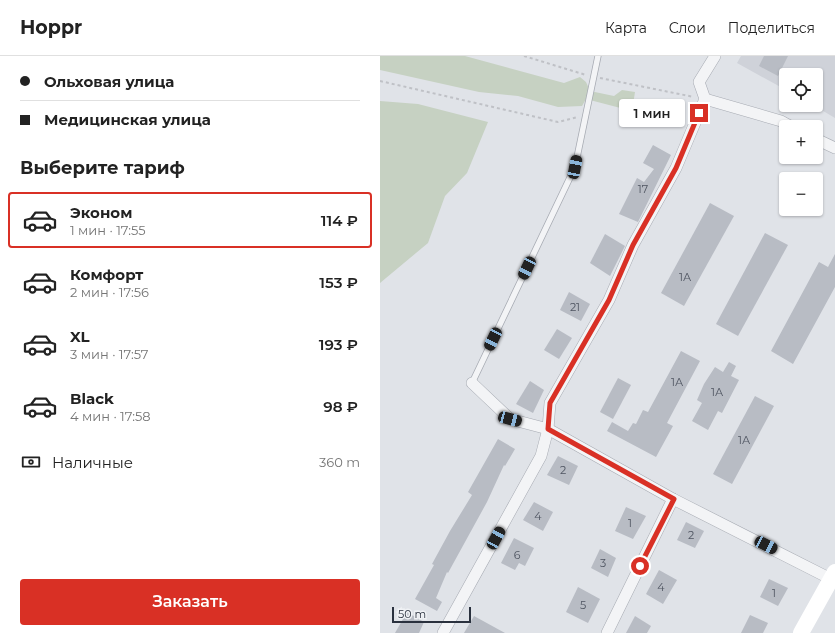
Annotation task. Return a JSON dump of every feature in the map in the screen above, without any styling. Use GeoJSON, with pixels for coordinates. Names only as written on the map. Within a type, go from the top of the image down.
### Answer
{"type":"FeatureCollection","features":[{"type":"Feature","properties":{"kind":"street"},"geometry":{"type":"LineString","coordinates":[[443,633],[541,456],[548,429],[550,403],[609,300],[633,245],[676,168],[705,99],[698,82],[715,56]]}},
{"type":"Feature","properties":{"kind":"street"},"geometry":{"type":"LineString","coordinates":[[705,99],[779,120]]}},
{"type":"Feature","properties":{"kind":"street"},"geometry":{"type":"LineString","coordinates":[[823,142],[835,148]]}},
{"type":"Feature","properties":{"kind":"street"},"geometry":{"type":"LineString","coordinates":[[472,383],[510,419],[548,429],[674,499],[833,575],[801,633]]}},
{"type":"Feature","properties":{"kind":"street"},"geometry":{"type":"LineString","coordinates":[[607,633],[674,499]]}},
{"type":"Feature","properties":{"kind":"lane"},"geometry":{"type":"LineString","coordinates":[[472,383],[575,167],[598,56]]}},
{"type":"Feature","properties":{"kind":"path"},"geometry":{"type":"LineString","coordinates":[[524,56],[593,77],[705,99]]}},
{"type":"Feature","properties":{"kind":"path"},"geometry":{"type":"LineString","coordinates":[[380,81],[558,122],[585,115]]}},
{"type":"Feature","properties":{"kind":"shaded area"},"geometry":{"type":"Polygon","coordinates":[[[741,56],[835,56],[835,118],[823,111],[823,68],[779,68],[779,86],[737,63],[741,56]]]}},
{"type":"Feature","properties":{"kind":"green space"},"geometry":{"type":"Polygon","coordinates":[[[380,56],[465,56],[564,83],[580,77],[586,82],[590,91],[614,96],[622,90],[635,92],[632,111],[586,99],[582,106],[558,107],[518,96],[479,92],[380,70],[380,56]]]}},
{"type":"Feature","properties":{"kind":"green space"},"geometry":{"type":"Polygon","coordinates":[[[380,101],[418,104],[488,122],[467,173],[445,196],[428,243],[380,283],[380,101]]]}},
{"type":"Feature","properties":{"kind":"building"},"geometry":{"type":"Polygon","coordinates":[[[764,56],[788,56],[782,68],[779,68],[778,76],[759,66],[764,56]]]}},
{"type":"Feature","properties":{"kind":"building"},"geometry":{"type":"Polygon","coordinates":[[[653,145],[671,155],[638,222],[619,214],[637,178],[644,182],[654,169],[643,163],[653,145]]]}},
{"type":"Feature","properties":{"kind":"building"},"geometry":{"type":"Polygon","coordinates":[[[710,203],[734,216],[684,306],[661,293],[710,203]]]}},
{"type":"Feature","properties":{"kind":"building"},"geometry":{"type":"Polygon","coordinates":[[[765,233],[788,245],[738,336],[716,324],[765,233]]]}},
{"type":"Feature","properties":{"kind":"building"},"geometry":{"type":"Polygon","coordinates":[[[605,234],[625,246],[610,276],[590,263],[605,234]]]}},
{"type":"Feature","properties":{"kind":"building"},"geometry":{"type":"Polygon","coordinates":[[[835,254],[835,287],[793,364],[771,351],[819,262],[828,267],[835,254]]]}},
{"type":"Feature","properties":{"kind":"building"},"geometry":{"type":"Polygon","coordinates":[[[569,292],[590,304],[581,321],[560,310],[569,292]]]}},
{"type":"Feature","properties":{"kind":"building"},"geometry":{"type":"Polygon","coordinates":[[[557,329],[572,338],[559,359],[544,350],[557,329]]]}},
{"type":"Feature","properties":{"kind":"building"},"geometry":{"type":"Polygon","coordinates":[[[681,351],[700,361],[667,423],[673,426],[656,457],[607,431],[612,422],[628,431],[633,423],[636,424],[643,410],[648,412],[681,351]]]}},
{"type":"Feature","properties":{"kind":"building"},"geometry":{"type":"Polygon","coordinates":[[[729,362],[736,366],[731,376],[739,380],[722,413],[718,411],[708,430],[692,421],[702,403],[697,400],[704,384],[715,367],[723,372],[729,362]]]}},
{"type":"Feature","properties":{"kind":"building"},"geometry":{"type":"Polygon","coordinates":[[[618,378],[631,385],[613,419],[600,412],[618,378]]]}},
{"type":"Feature","properties":{"kind":"building"},"geometry":{"type":"Polygon","coordinates":[[[530,381],[544,390],[533,413],[516,404],[530,381]]]}},
{"type":"Feature","properties":{"kind":"building"},"geometry":{"type":"Polygon","coordinates":[[[755,396],[774,406],[732,484],[713,474],[755,396]]]}},
{"type":"Feature","properties":{"kind":"building"},"geometry":{"type":"Polygon","coordinates":[[[498,439],[515,449],[505,466],[504,465],[487,502],[448,573],[447,572],[436,598],[442,602],[437,611],[415,599],[434,565],[432,564],[450,531],[472,495],[468,492],[498,439]]]}},
{"type":"Feature","properties":{"kind":"building"},"geometry":{"type":"Polygon","coordinates":[[[558,456],[578,466],[569,485],[547,475],[558,456]]]}},
{"type":"Feature","properties":{"kind":"building"},"geometry":{"type":"Polygon","coordinates":[[[534,502],[553,512],[543,531],[523,520],[534,502]]]}},
{"type":"Feature","properties":{"kind":"building"},"geometry":{"type":"Polygon","coordinates":[[[626,507],[646,516],[633,539],[615,531],[626,507]]]}},
{"type":"Feature","properties":{"kind":"building"},"geometry":{"type":"Polygon","coordinates":[[[686,522],[704,531],[695,548],[677,540],[686,522]]]}},
{"type":"Feature","properties":{"kind":"building"},"geometry":{"type":"Polygon","coordinates":[[[514,538],[534,548],[525,566],[519,563],[515,570],[501,563],[514,538]]]}},
{"type":"Feature","properties":{"kind":"building"},"geometry":{"type":"Polygon","coordinates":[[[600,549],[616,558],[608,577],[591,568],[600,549]]]}},
{"type":"Feature","properties":{"kind":"building"},"geometry":{"type":"Polygon","coordinates":[[[659,570],[677,580],[663,604],[646,594],[659,570]]]}},
{"type":"Feature","properties":{"kind":"building"},"geometry":{"type":"Polygon","coordinates":[[[769,579],[788,588],[778,606],[760,597],[769,579]]]}},
{"type":"Feature","properties":{"kind":"building"},"geometry":{"type":"Polygon","coordinates":[[[578,587],[600,599],[588,623],[566,612],[578,587]]]}},
{"type":"Feature","properties":{"kind":"building"},"geometry":{"type":"Polygon","coordinates":[[[407,612],[424,622],[419,633],[395,633],[407,612]]]}},
{"type":"Feature","properties":{"kind":"building"},"geometry":{"type":"Polygon","coordinates":[[[750,615],[768,623],[763,633],[741,633],[750,615]]]}},
{"type":"Feature","properties":{"kind":"building"},"geometry":{"type":"Polygon","coordinates":[[[474,616],[505,633],[464,633],[474,616]]]}},
{"type":"Feature","properties":{"kind":"building"},"geometry":{"type":"Polygon","coordinates":[[[635,616],[651,626],[647,633],[626,633],[635,616]]]}},
{"type":"Feature","properties":{"kind":"route"},"geometry":{"type":"LineString","coordinates":[[640,566],[674,499],[548,429],[550,403],[609,300],[633,245],[676,168],[699,113]]}}]}
